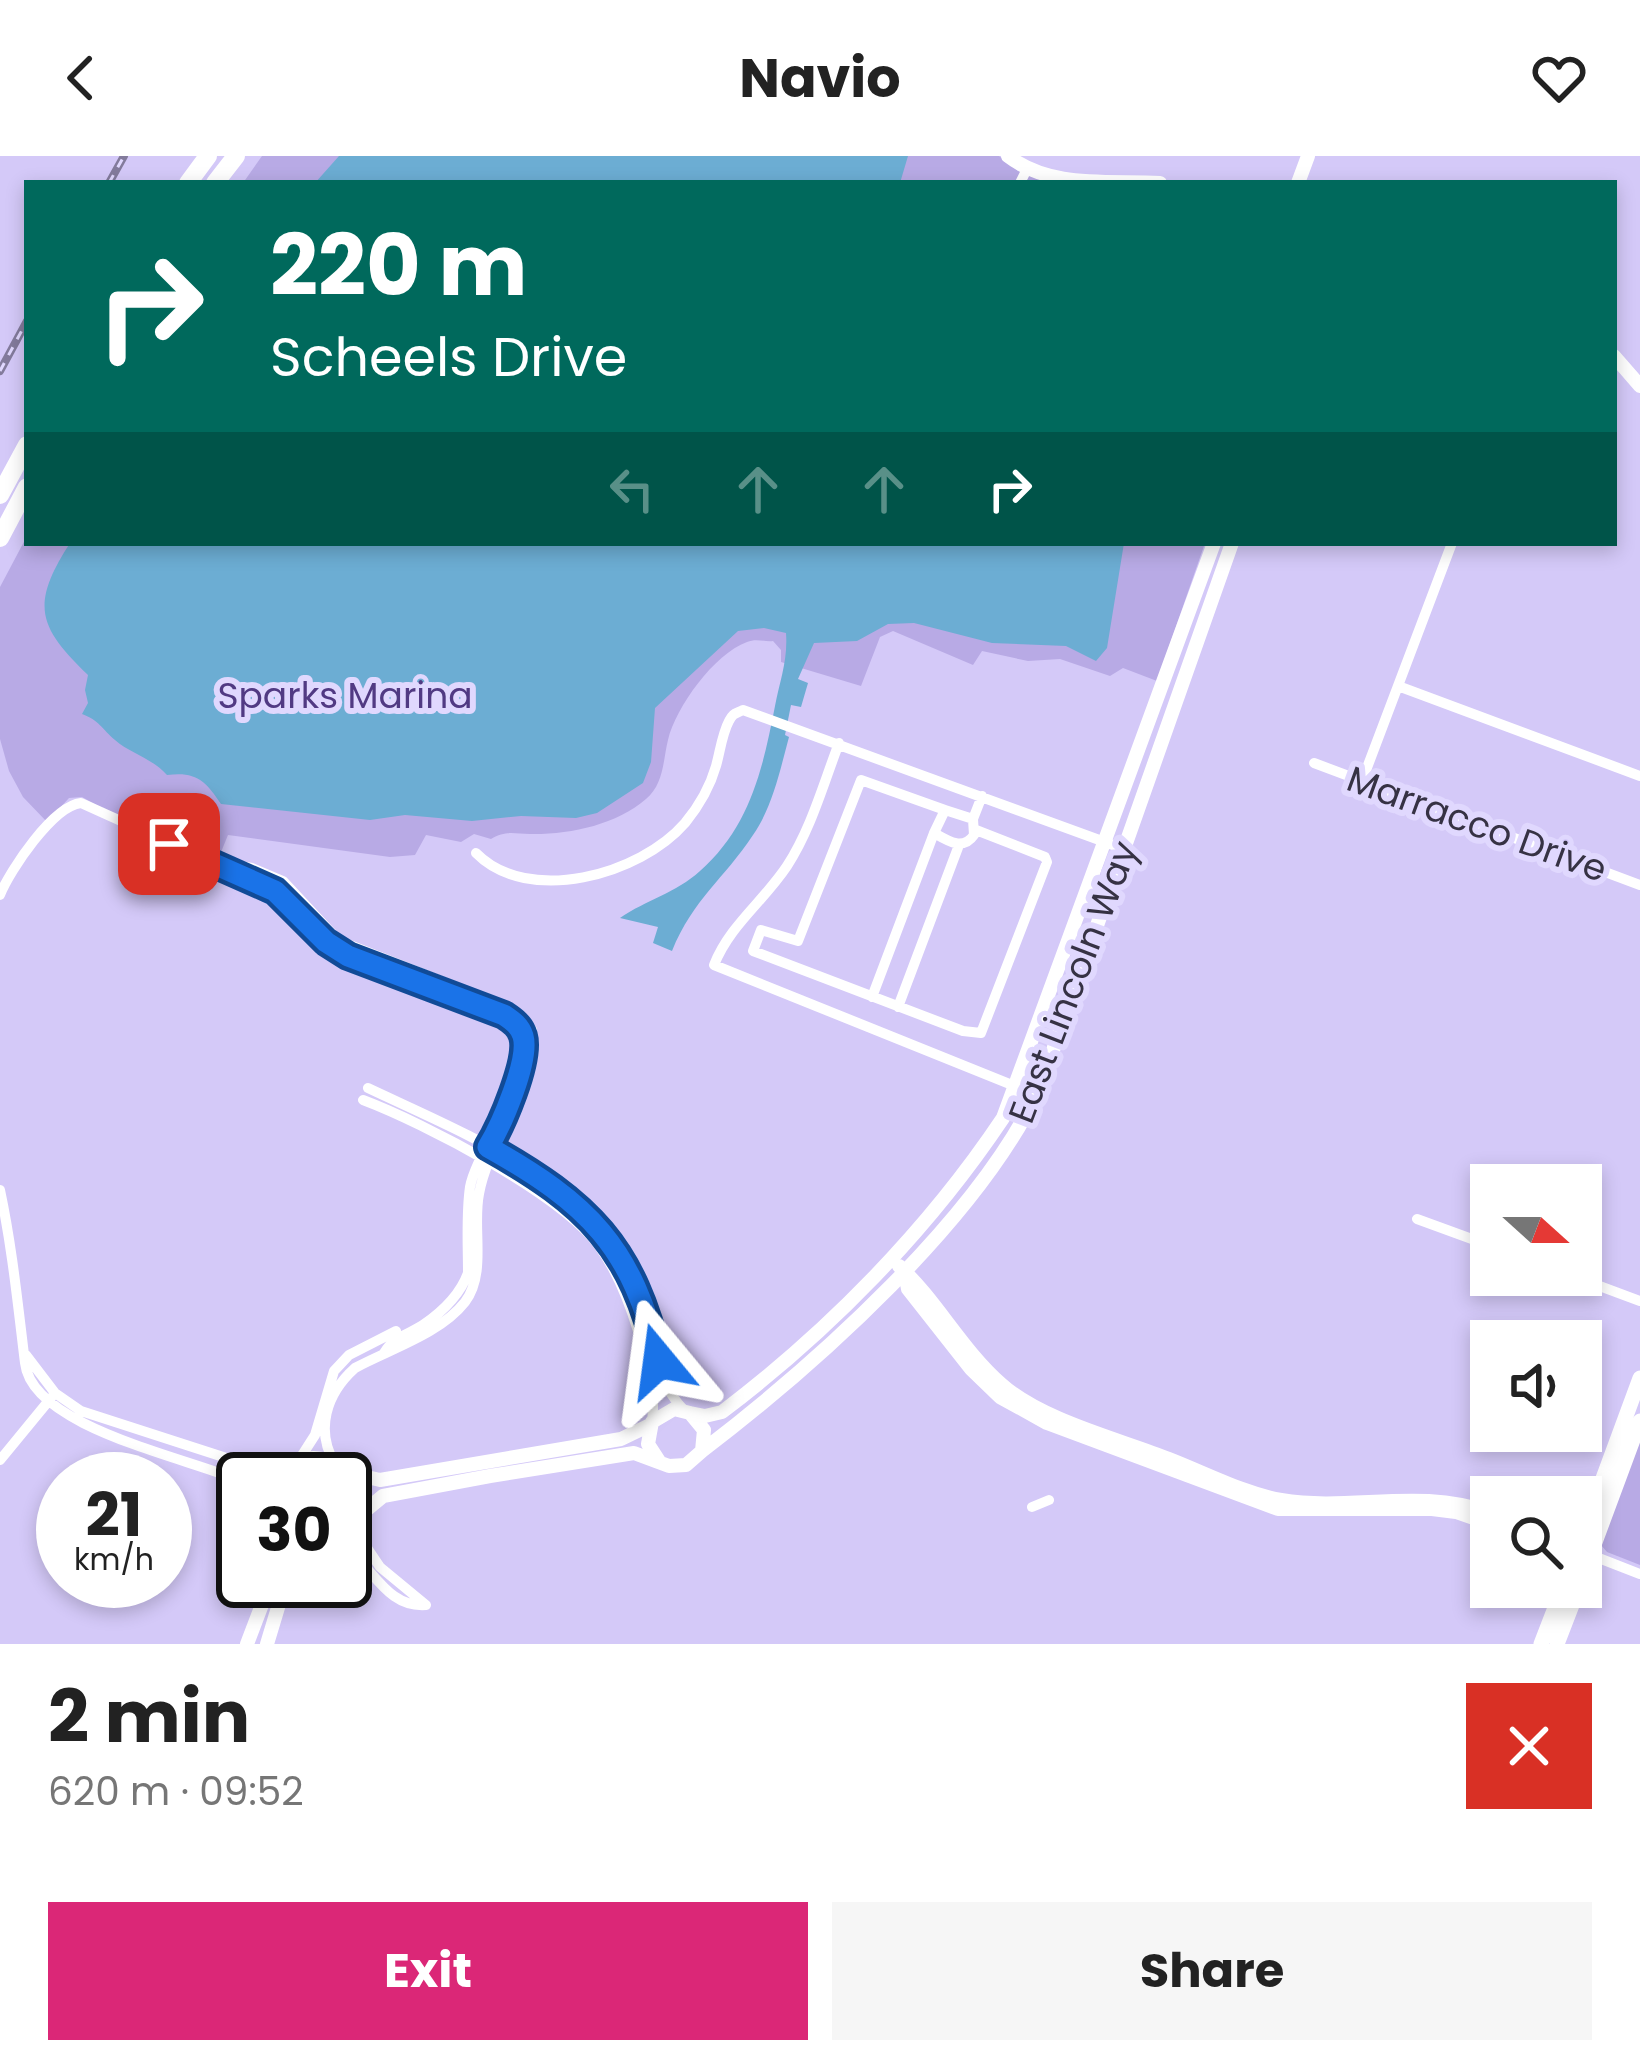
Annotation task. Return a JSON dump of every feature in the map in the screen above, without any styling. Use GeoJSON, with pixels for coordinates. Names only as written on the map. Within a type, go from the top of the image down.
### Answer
{"type":"FeatureCollection","features":[{"type":"Feature","properties":{"kind":"highway"},"geometry":{"type":"LineString","coordinates":[[217,180],[236,156]]}},
{"type":"Feature","properties":{"kind":"highway"},"geometry":{"type":"LineString","coordinates":[[0,494],[24,450]]}},
{"type":"Feature","properties":{"kind":"highway"},"geometry":{"type":"LineString","coordinates":[[0,538],[24,493]]}},
{"type":"Feature","properties":{"kind":"main road"},"geometry":{"type":"LineString","coordinates":[[1602,1481],[1640,1378]]}},
{"type":"Feature","properties":{"kind":"main road"},"geometry":{"type":"LineString","coordinates":[[1602,1515],[1640,1421]]}},
{"type":"Feature","properties":{"kind":"main road"},"geometry":{"type":"LineString","coordinates":[[1541,1644],[1555,1608]]}},
{"type":"Feature","properties":{"kind":"main road"},"geometry":{"type":"LineString","coordinates":[[1557,1644],[1571,1608]]}},
{"type":"Feature","properties":{"kind":"street"},"geometry":{"type":"LineString","coordinates":[[1008,156],[1024,176],[1066,180]]}},
{"type":"Feature","properties":{"kind":"street"},"geometry":{"type":"LineString","coordinates":[[1617,359],[1640,386]]}},
{"type":"Feature","properties":{"kind":"street","name":"East Lincoln Way"},"geometry":{"type":"LineString","coordinates":[[687,1412],[705,1416],[722,1412],[753,1389],[891,1259],[968,1168],[1003,1118],[1213,546]]}},
{"type":"Feature","properties":{"kind":"street","name":"East Lincoln Way"},"geometry":{"type":"LineString","coordinates":[[702,1451],[905,1272],[1025,1121],[1231,546]]}},
{"type":"Feature","properties":{"kind":"street"},"geometry":{"type":"LineString","coordinates":[[1362,781],[1451,546]]}},
{"type":"Feature","properties":{"kind":"street"},"geometry":{"type":"LineString","coordinates":[[1398,686],[1640,776]]}},
{"type":"Feature","properties":{"kind":"street"},"geometry":{"type":"LineString","coordinates":[[476,853],[500,873],[543,878],[590,876],[644,857],[673,836],[701,800],[734,714],[748,710],[1124,849]]}},
{"type":"Feature","properties":{"kind":"street"},"geometry":{"type":"LineString","coordinates":[[839,743],[798,847],[773,885],[733,928],[714,965],[1036,1095]]}},
{"type":"Feature","properties":{"kind":"street","name":"Marracco Drive"},"geometry":{"type":"LineString","coordinates":[[1314,764],[1640,885]]}},
{"type":"Feature","properties":{"kind":"street"},"geometry":{"type":"LineString","coordinates":[[789,967],[861,780],[945,810],[1046,857],[985,1028],[976,1035],[872,998],[756,955],[761,930],[798,941]]}},
{"type":"Feature","properties":{"kind":"street"},"geometry":{"type":"LineString","coordinates":[[875,1030],[892,1005],[959,845],[971,840],[982,796]]}},
{"type":"Feature","properties":{"kind":"street"},"geometry":{"type":"LineString","coordinates":[[0,895],[20,859],[72,804],[81,803],[275,891],[339,951],[464,994],[472,992],[512,1009],[532,1030],[532,1064],[484,1162],[478,1195],[477,1276],[427,1332],[355,1368],[334,1390],[323,1443],[329,1452]]}},
{"type":"Feature","properties":{"kind":"street"},"geometry":{"type":"LineString","coordinates":[[872,998],[945,810]]}},
{"type":"Feature","properties":{"kind":"street"},"geometry":{"type":"LineString","coordinates":[[934,833],[959,845]]}},
{"type":"Feature","properties":{"kind":"street"},"geometry":{"type":"LineString","coordinates":[[210,860],[252,868],[283,881],[338,939],[504,1015],[520,1028],[525,1046],[521,1064],[492,1150]]}},
{"type":"Feature","properties":{"kind":"street"},"geometry":{"type":"LineString","coordinates":[[365,1094],[492,1150],[569,1199],[602,1229],[621,1254],[652,1329],[665,1389],[704,1430],[702,1451],[691,1463],[680,1466],[634,1453],[394,1493],[372,1503]]}},
{"type":"Feature","properties":{"kind":"street"},"geometry":{"type":"LineString","coordinates":[[421,1116],[484,1162],[531,1188],[596,1242],[613,1267],[651,1371],[656,1392],[648,1444],[659,1461]]}},
{"type":"Feature","properties":{"kind":"street"},"geometry":{"type":"LineString","coordinates":[[0,1190],[29,1376],[88,1427],[216,1472]]}},
{"type":"Feature","properties":{"kind":"street"},"geometry":{"type":"LineString","coordinates":[[1417,1219],[1470,1238]]}},
{"type":"Feature","properties":{"kind":"street"},"geometry":{"type":"LineString","coordinates":[[891,1259],[916,1281],[961,1342],[1001,1384],[1052,1413],[1279,1499],[1418,1498],[1470,1505]]}},
{"type":"Feature","properties":{"kind":"street"},"geometry":{"type":"LineString","coordinates":[[905,1272],[908,1288],[971,1369],[1000,1397],[1052,1425],[1278,1509],[1432,1509],[1470,1517]]}},
{"type":"Feature","properties":{"kind":"street"},"geometry":{"type":"LineString","coordinates":[[1602,1287],[1640,1301]]}},
{"type":"Feature","properties":{"kind":"street"},"geometry":{"type":"LineString","coordinates":[[302,1452],[315,1435],[327,1386],[349,1355],[461,1299]]}},
{"type":"Feature","properties":{"kind":"street"},"geometry":{"type":"LineString","coordinates":[[384,1353],[392,1340],[437,1312]]}},
{"type":"Feature","properties":{"kind":"street"},"geometry":{"type":"LineString","coordinates":[[51,1398],[216,1455]]}},
{"type":"Feature","properties":{"kind":"street"},"geometry":{"type":"LineString","coordinates":[[0,1460],[51,1398]]}},
{"type":"Feature","properties":{"kind":"street"},"geometry":{"type":"LineString","coordinates":[[372,1478],[380,1480],[621,1438],[663,1412],[687,1412]]}},
{"type":"Feature","properties":{"kind":"street"},"geometry":{"type":"LineString","coordinates":[[1032,1507],[1048,1500]]}},
{"type":"Feature","properties":{"kind":"street"},"geometry":{"type":"LineString","coordinates":[[372,1556],[426,1605],[415,1606],[392,1595],[372,1575]]}},
{"type":"Feature","properties":{"kind":"street"},"geometry":{"type":"LineString","coordinates":[[1602,1560],[1640,1574]]}},
{"type":"Feature","properties":{"kind":"street"},"geometry":{"type":"LineString","coordinates":[[247,1644],[261,1608]]}},
{"type":"Feature","properties":{"kind":"street"},"geometry":{"type":"LineString","coordinates":[[267,1644],[278,1608]]}},
{"type":"Feature","properties":{"kind":"green space"},"geometry":{"type":"Polygon","coordinates":[[[262,156],[999,156],[1018,171],[1042,180],[245,180],[262,156]]]}},
{"type":"Feature","properties":{"kind":"green space","name":"Sparks Marina"},"geometry":{"type":"Polygon","coordinates":[[[24,542],[24,546],[1204,546],[1157,681],[1123,668],[1110,676],[1060,659],[1028,661],[982,651],[973,665],[893,631],[880,637],[861,686],[781,662],[781,650],[773,641],[750,641],[722,658],[688,698],[672,727],[660,779],[634,808],[579,830],[549,834],[507,833],[491,839],[474,834],[461,842],[426,835],[415,855],[390,857],[228,835],[219,857],[118,817],[82,797],[69,798],[47,822],[23,797],[0,739],[0,587],[24,542]]]}},
{"type":"Feature","properties":{"kind":"green space"},"geometry":{"type":"Polygon","coordinates":[[[1640,1436],[1640,1565],[1607,1552],[1602,1542],[1640,1436]]]}},
{"type":"Feature","properties":{"kind":"water"},"geometry":{"type":"Polygon","coordinates":[[[339,156],[908,156],[901,180],[318,180],[339,156]]]}},
{"type":"Feature","properties":{"kind":"water","name":"Sparks Marina"},"geometry":{"type":"Polygon","coordinates":[[[68,546],[1124,546],[1107,648],[1096,661],[1066,646],[992,643],[914,623],[888,624],[857,641],[814,643],[798,679],[808,683],[801,707],[791,705],[785,735],[789,737],[766,812],[689,917],[672,951],[653,943],[658,927],[620,918],[700,871],[743,816],[765,752],[785,661],[786,633],[764,628],[738,631],[655,708],[651,762],[643,783],[597,813],[576,818],[472,821],[405,815],[370,820],[221,804],[199,779],[167,775],[82,714],[88,703],[88,675],[58,643],[45,614],[57,565],[68,546]]]}},
{"type":"Feature","properties":{"kind":"railway"},"geometry":{"type":"LineString","coordinates":[[111,180],[124,156]]}},
{"type":"Feature","properties":{"kind":"railway"},"geometry":{"type":"LineString","coordinates":[[0,371],[24,327]]}},
{"type":"Feature","properties":{"kind":"route"},"geometry":{"type":"LineString","coordinates":[[169,844],[275,891],[326,942],[348,956],[504,1015],[520,1028],[525,1046],[521,1064],[488,1147],[569,1199],[602,1229],[637,1288],[659,1361]]}}]}
